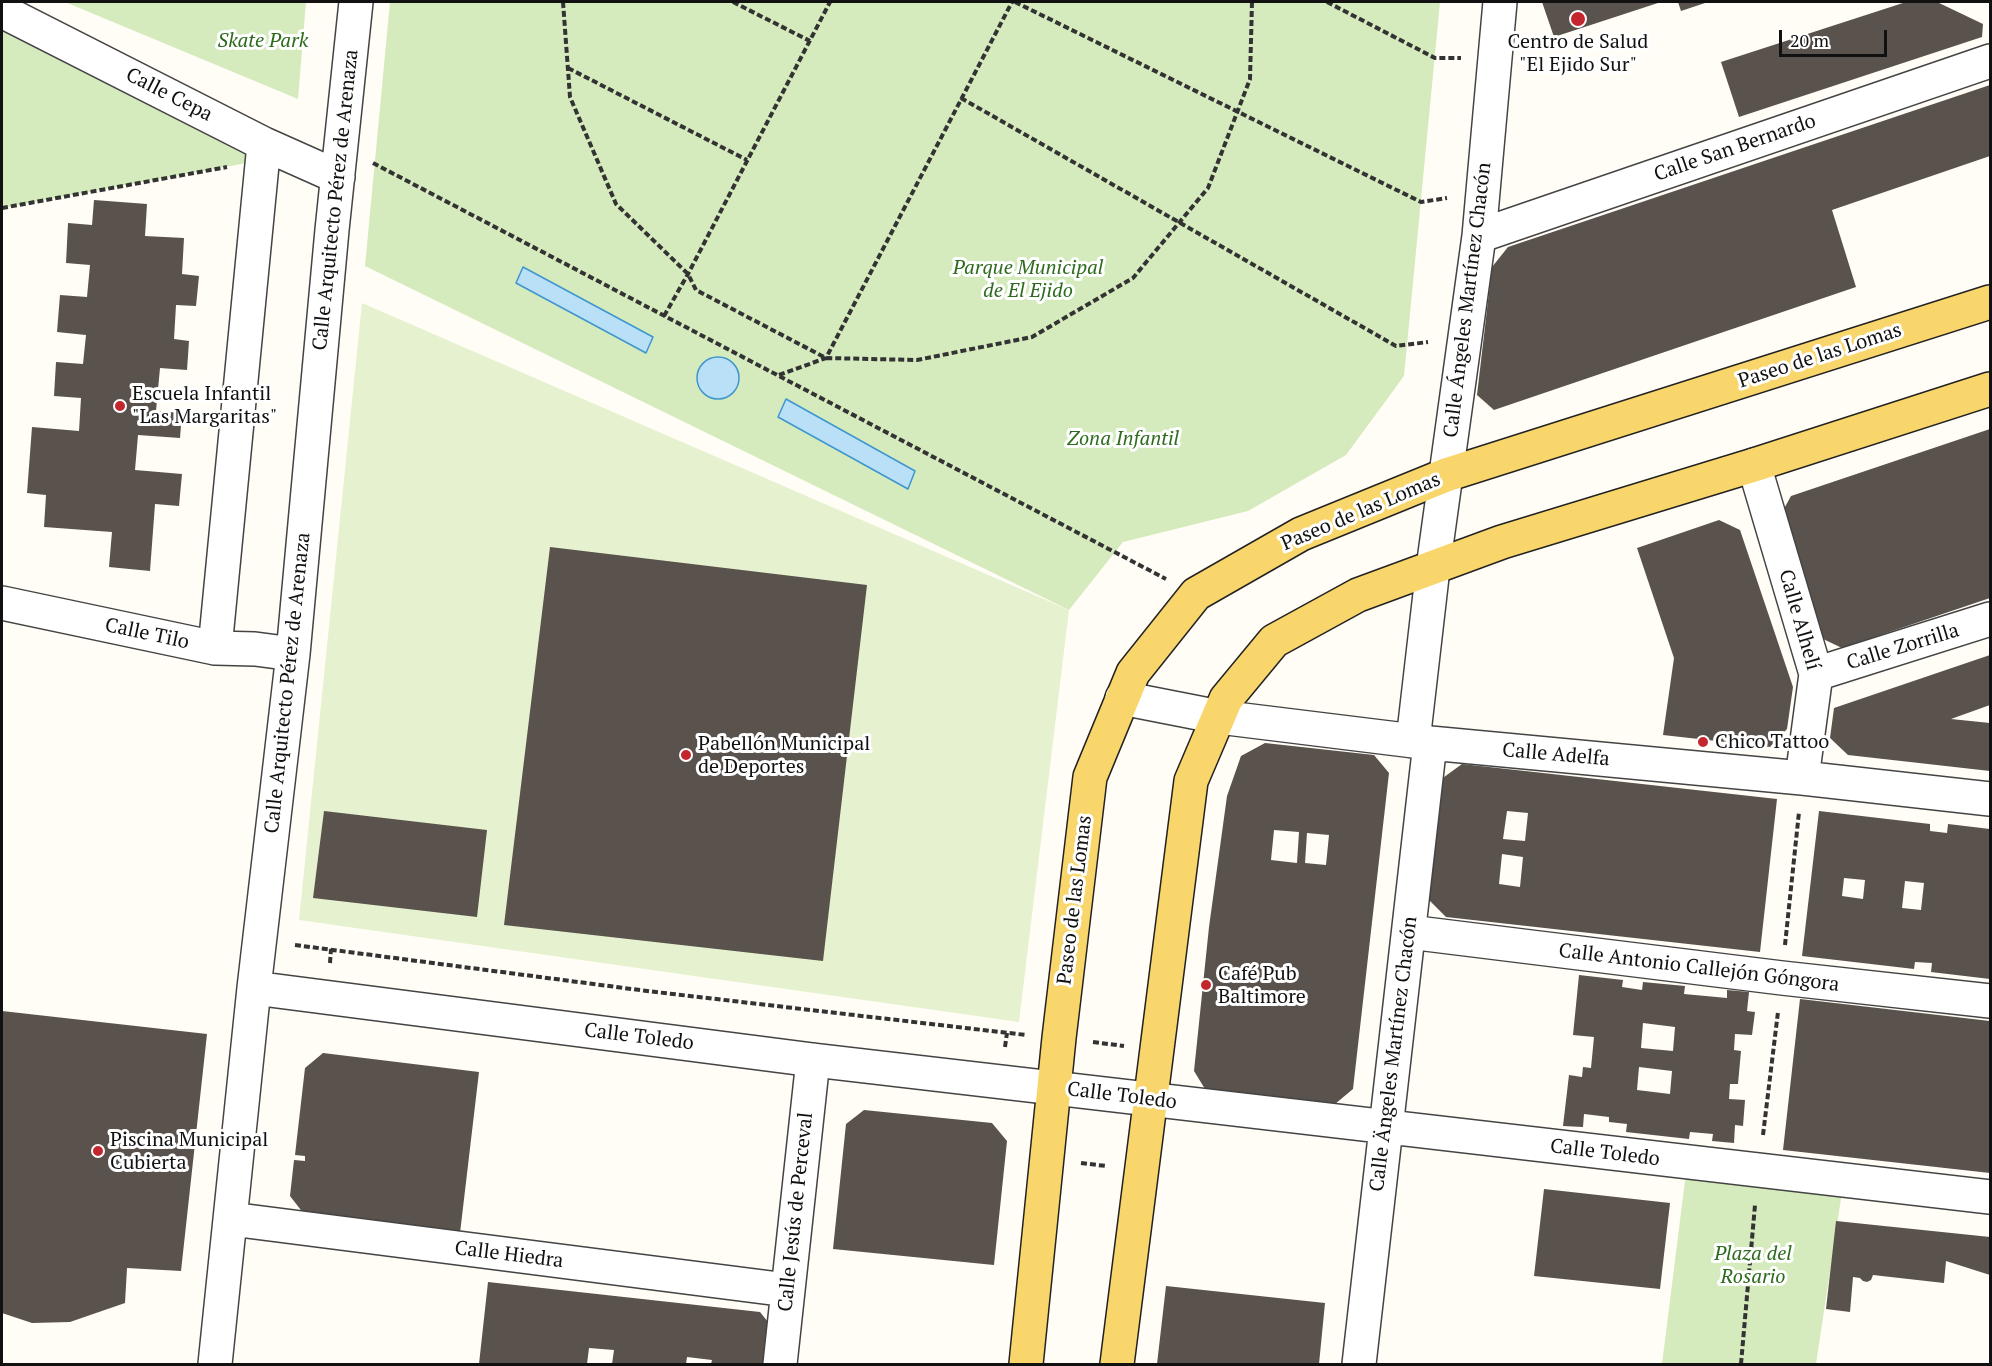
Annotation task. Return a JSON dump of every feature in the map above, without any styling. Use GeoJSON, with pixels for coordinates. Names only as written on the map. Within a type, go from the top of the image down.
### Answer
{"type":"FeatureCollection","features":[{"type":"Feature","properties":{"kind":"main road","name":"Paseo de las Lomas"},"geometry":{"type":"LineString","coordinates":[[1026,1365],[1059,1038],[1090,777],[1133,673],[1196,594],[1301,534],[1446,476],[1990,302]]}},
{"type":"Feature","properties":{"kind":"main road"},"geometry":{"type":"LineString","coordinates":[[1117,1365],[1191,781],[1227,699],[1274,641],[1358,595],[1502,542],[1754,465],[1990,389]]}},
{"type":"Feature","properties":{"kind":"street","name":"Calle Arquitecto Pérez de Arenaza"},"geometry":{"type":"LineString","coordinates":[[215,1365],[254,988],[293,654],[356,2]]}},
{"type":"Feature","properties":{"kind":"street","name":"Calle Ángeles Martínez Chacón"},"geometry":{"type":"LineString","coordinates":[[1422,742],[1433,568],[1479,236],[1500,2]]}},
{"type":"Feature","properties":{"kind":"street","name":"Calle Cepa"},"geometry":{"type":"LineString","coordinates":[[2,11],[263,152],[339,162]]}},
{"type":"Feature","properties":{"kind":"street","name":"Calle San Bernardo"},"geometry":{"type":"LineString","coordinates":[[1479,236],[1990,61]]}},
{"type":"Feature","properties":{"kind":"street"},"geometry":{"type":"LineString","coordinates":[[215,648],[263,152]]}},
{"type":"Feature","properties":{"kind":"street","name":"Calle Alhelí"},"geometry":{"type":"LineString","coordinates":[[1754,465],[1816,674],[1802,778]]}},
{"type":"Feature","properties":{"kind":"street","name":"Calle Tilo"},"geometry":{"type":"LineString","coordinates":[[2,603],[215,648],[255,649],[293,654]]}},
{"type":"Feature","properties":{"kind":"street","name":"Calle Zorrilla"},"geometry":{"type":"LineString","coordinates":[[1816,674],[1990,619]]}},
{"type":"Feature","properties":{"kind":"street","name":"Calle Adelfa"},"geometry":{"type":"LineString","coordinates":[[1122,698],[1219,717],[1422,742],[1802,778],[1990,800]]}},
{"type":"Feature","properties":{"kind":"street","name":"Calle Ängeles Martínez Chacón"},"geometry":{"type":"LineString","coordinates":[[1359,1365],[1408,932],[1422,742]]}},
{"type":"Feature","properties":{"kind":"street","name":"Calle Antonio Callejón Góngora"},"geometry":{"type":"LineString","coordinates":[[1408,932],[1990,1001]]}},
{"type":"Feature","properties":{"kind":"street","name":"Calle Toledo"},"geometry":{"type":"LineString","coordinates":[[254,988],[813,1060],[1990,1197]]}},
{"type":"Feature","properties":{"kind":"street","name":"Calle Jesús de Perceval"},"geometry":{"type":"LineString","coordinates":[[780,1365],[813,1060]]}},
{"type":"Feature","properties":{"kind":"street","name":"Calle Hiedra"},"geometry":{"type":"LineString","coordinates":[[231,1219],[787,1290]]}},
{"type":"Feature","properties":{"kind":"path"},"geometry":{"type":"LineString","coordinates":[[563,2],[570,97],[616,204],[688,274],[696,290],[826,358]]}},
{"type":"Feature","properties":{"kind":"path"},"geometry":{"type":"LineString","coordinates":[[733,2],[810,41]]}},
{"type":"Feature","properties":{"kind":"path"},"geometry":{"type":"LineString","coordinates":[[664,316],[830,2]]}},
{"type":"Feature","properties":{"kind":"path"},"geometry":{"type":"LineString","coordinates":[[826,358],[1013,2],[1421,202],[1484,193]]}},
{"type":"Feature","properties":{"kind":"path"},"geometry":{"type":"LineString","coordinates":[[778,376],[826,358],[917,360],[1032,337],[1133,278],[1208,188],[1250,79],[1252,2]]}},
{"type":"Feature","properties":{"kind":"path"},"geometry":{"type":"LineString","coordinates":[[1327,2],[1435,58],[1494,57]]}},
{"type":"Feature","properties":{"kind":"path"},"geometry":{"type":"LineString","coordinates":[[568,68],[747,160]]}},
{"type":"Feature","properties":{"kind":"path"},"geometry":{"type":"LineString","coordinates":[[961,98],[1396,346],[1465,338]]}},
{"type":"Feature","properties":{"kind":"path"},"geometry":{"type":"LineString","coordinates":[[2,208],[263,152]]}},
{"type":"Feature","properties":{"kind":"path"},"geometry":{"type":"LineString","coordinates":[[339,162],[664,316],[1196,594]]}},
{"type":"Feature","properties":{"kind":"path"},"geometry":{"type":"LineString","coordinates":[[260,941],[647,991],[1059,1038]]}},
{"type":"Feature","properties":{"kind":"path"},"geometry":{"type":"LineString","coordinates":[[1046,1158],[1143,1171]]}},
{"type":"Feature","properties":{"kind":"path"},"geometry":{"type":"LineString","coordinates":[[1741,1365],[1758,1170]]}},
{"type":"Feature","properties":{"kind":"green space","name":"Skate Park"},"geometry":{"type":"Polygon","coordinates":[[[65,2],[306,2],[298,99],[65,2]]]}},
{"type":"Feature","properties":{"kind":"green space","name":"Parque Municipal de El Ejido"},"geometry":{"type":"Polygon","coordinates":[[[390,2],[1440,2],[1404,376],[1346,455],[1248,511],[1123,542],[1069,610],[365,266],[390,2]]]}},
{"type":"Feature","properties":{"kind":"green space"},"geometry":{"type":"Polygon","coordinates":[[[2,11],[263,160],[2,208],[2,11]]]}},
{"type":"Feature","properties":{"kind":"green space"},"geometry":{"type":"Polygon","coordinates":[[[362,303],[1069,610],[1019,1022],[299,920],[362,303]]]}},
{"type":"Feature","properties":{"kind":"green space","name":"Plaza del Rosario"},"geometry":{"type":"Polygon","coordinates":[[[1686,1173],[1842,1192],[1816,1364],[1662,1364],[1686,1173]]]}},
{"type":"Feature","properties":{"kind":"water"},"geometry":{"type":"Polygon","coordinates":[[[523,267],[653,337],[646,353],[516,283],[523,267]]]}},
{"type":"Feature","properties":{"kind":"water"},"geometry":{"type":"Polygon","coordinates":[[[718,357],[726,358],[733,363],[738,370],[738,386],[733,393],[726,398],[718,399],[710,398],[703,393],[698,386],[697,378],[698,370],[703,363],[710,358],[718,357]]]}},
{"type":"Feature","properties":{"kind":"water"},"geometry":{"type":"Polygon","coordinates":[[[786,399],[915,471],[908,489],[778,417],[786,399]]]}},
{"type":"Feature","properties":{"kind":"building","name":"Centro de Salud \"El Ejido Sur\""},"geometry":{"type":"Polygon","coordinates":[[[1542,2],[1661,2],[1554,37],[1542,2]]]}},
{"type":"Feature","properties":{"kind":"building","name":"Centro de Salud \"El Ejido Sur\""},"geometry":{"type":"Polygon","coordinates":[[[1678,2],[1708,2],[1681,11],[1678,2]]]}},
{"type":"Feature","properties":{"kind":"building"},"geometry":{"type":"Polygon","coordinates":[[[1906,2],[1937,2],[1983,24],[1982,37],[1739,117],[1721,62],[1906,2]]]}},
{"type":"Feature","properties":{"kind":"building"},"geometry":{"type":"Polygon","coordinates":[[[1990,85],[1990,156],[1832,210],[1856,287],[1494,410],[1477,395],[1492,267],[1508,247],[1990,85]]]}},
{"type":"Feature","properties":{"kind":"building"},"geometry":{"type":"Polygon","coordinates":[[[94,200],[147,204],[145,236],[184,238],[182,274],[199,276],[196,306],[176,305],[174,339],[189,341],[187,370],[160,368],[156,411],[182,413],[180,438],[138,435],[135,470],[182,474],[179,506],[155,504],[150,571],[109,567],[112,532],[44,527],[46,495],[27,493],[32,427],[79,431],[81,398],[54,396],[56,362],[83,364],[86,335],[57,332],[60,295],[87,297],[90,265],[66,263],[68,223],[92,225],[94,200]]]}},
{"type":"Feature","properties":{"kind":"building"},"geometry":{"type":"Polygon","coordinates":[[[1990,429],[1990,598],[1842,648],[1821,638],[1780,516],[1791,496],[1990,429]]]}},
{"type":"Feature","properties":{"kind":"building"},"geometry":{"type":"Polygon","coordinates":[[[1719,520],[1740,530],[1793,687],[1787,729],[1770,747],[1663,735],[1674,658],[1637,548],[1719,520]]]}},
{"type":"Feature","properties":{"kind":"building","name":"Pabellón Municipal de Deportes"},"geometry":{"type":"Polygon","coordinates":[[[550,547],[867,585],[823,961],[504,925],[550,547]]]}},
{"type":"Feature","properties":{"kind":"building"},"geometry":{"type":"Polygon","coordinates":[[[1990,655],[1990,705],[1951,719],[1990,723],[1990,771],[1848,755],[1830,738],[1834,708],[1990,655]]]}},
{"type":"Feature","properties":{"kind":"building"},"geometry":{"type":"Polygon","coordinates":[[[1265,743],[1374,755],[1389,773],[1353,1089],[1335,1104],[1205,1089],[1194,1071],[1209,927],[1227,796],[1241,756],[1265,743]],[[1274,830],[1271,860],[1297,863],[1299,832],[1274,830]],[[1307,833],[1305,863],[1326,865],[1329,835],[1307,833]]]}},
{"type":"Feature","properties":{"kind":"building"},"geometry":{"type":"Polygon","coordinates":[[[1462,764],[1777,799],[1760,952],[1446,917],[1427,898],[1440,780],[1462,764]],[[1507,811],[1503,839],[1525,841],[1528,813],[1507,811]],[[1502,854],[1499,884],[1520,887],[1523,857],[1502,854]]]}},
{"type":"Feature","properties":{"kind":"building"},"geometry":{"type":"Polygon","coordinates":[[[324,811],[487,830],[477,917],[313,898],[324,811]]]}},
{"type":"Feature","properties":{"kind":"building"},"geometry":{"type":"Polygon","coordinates":[[[1819,811],[1930,824],[1930,831],[1947,833],[1948,824],[1990,829],[1990,979],[1931,972],[1932,963],[1915,962],[1914,969],[1802,956],[1819,811]],[[1844,878],[1842,896],[1863,899],[1865,880],[1844,878]],[[1905,881],[1902,908],[1921,910],[1924,883],[1905,881]]]}},
{"type":"Feature","properties":{"kind":"building"},"geometry":{"type":"Polygon","coordinates":[[[1579,975],[1623,980],[1622,987],[1642,990],[1643,982],[1685,986],[1684,994],[1727,998],[1727,990],[1749,992],[1747,1011],[1755,1012],[1752,1035],[1735,1034],[1734,1050],[1741,1051],[1738,1084],[1730,1084],[1729,1099],[1745,1100],[1743,1126],[1735,1125],[1734,1143],[1712,1141],[1713,1134],[1690,1132],[1689,1139],[1626,1132],[1627,1124],[1609,1122],[1609,1117],[1584,1114],[1583,1127],[1563,1126],[1569,1075],[1582,1077],[1583,1067],[1591,1068],[1594,1037],[1573,1035],[1579,975]],[[1643,1023],[1641,1048],[1673,1051],[1675,1027],[1643,1023]],[[1639,1067],[1637,1090],[1670,1094],[1672,1071],[1639,1067]]]}},
{"type":"Feature","properties":{"kind":"building"},"geometry":{"type":"Polygon","coordinates":[[[1800,999],[1990,1021],[1990,1173],[1783,1150],[1800,999]]]}},
{"type":"Feature","properties":{"kind":"building","name":"Piscina Municipal Cubierta"},"geometry":{"type":"Polygon","coordinates":[[[2,1011],[207,1034],[181,1271],[127,1268],[125,1303],[70,1322],[32,1323],[2,1313],[2,1011]]]}},
{"type":"Feature","properties":{"kind":"building"},"geometry":{"type":"Polygon","coordinates":[[[323,1053],[479,1072],[460,1233],[304,1214],[290,1196],[294,1160],[305,1161],[305,1156],[295,1155],[305,1068],[323,1053]]]}},
{"type":"Feature","properties":{"kind":"building"},"geometry":{"type":"Polygon","coordinates":[[[864,1110],[992,1123],[1007,1141],[994,1265],[833,1249],[846,1124],[864,1110]]]}},
{"type":"Feature","properties":{"kind":"building"},"geometry":{"type":"Polygon","coordinates":[[[1544,1189],[1670,1203],[1660,1289],[1534,1276],[1544,1189]]]}},
{"type":"Feature","properties":{"kind":"building"},"geometry":{"type":"Polygon","coordinates":[[[1836,1221],[1990,1237],[1990,1275],[1946,1261],[1944,1283],[1873,1275],[1867,1282],[1853,1277],[1850,1312],[1826,1309],[1836,1221]]]}},
{"type":"Feature","properties":{"kind":"building"},"geometry":{"type":"Polygon","coordinates":[[[488,1282],[760,1312],[772,1327],[768,1364],[711,1364],[712,1360],[687,1357],[686,1364],[612,1364],[614,1350],[589,1348],[587,1364],[479,1364],[488,1282]]]}},
{"type":"Feature","properties":{"kind":"building"},"geometry":{"type":"Polygon","coordinates":[[[1166,1286],[1325,1303],[1319,1364],[1157,1364],[1166,1286]]]}},
{"type":"Feature","properties":{"kind":"place","name":"Centro de Salud \"El Ejido Sur\""},"geometry":{"type":"Point","coordinates":[1578,19]}},
{"type":"Feature","properties":{"kind":"place","name":"Escuela Infantil \"Las Margaritas\""},"geometry":{"type":"Point","coordinates":[120,406]}},
{"type":"Feature","properties":{"kind":"place","name":"Chico Tattoo"},"geometry":{"type":"Point","coordinates":[1703,742]}},
{"type":"Feature","properties":{"kind":"place","name":"Pabellón Municipal de Deportes"},"geometry":{"type":"Point","coordinates":[686,755]}},
{"type":"Feature","properties":{"kind":"place","name":"Café Pub Baltimore"},"geometry":{"type":"Point","coordinates":[1206,985]}},
{"type":"Feature","properties":{"kind":"place","name":"Piscina Municipal Cubierta"},"geometry":{"type":"Point","coordinates":[98,1151]}},
{"type":"Feature","properties":{"kind":"park label","name":"Zona Infantil"},"geometry":{"type":"Point","coordinates":[1123,439]}}]}
